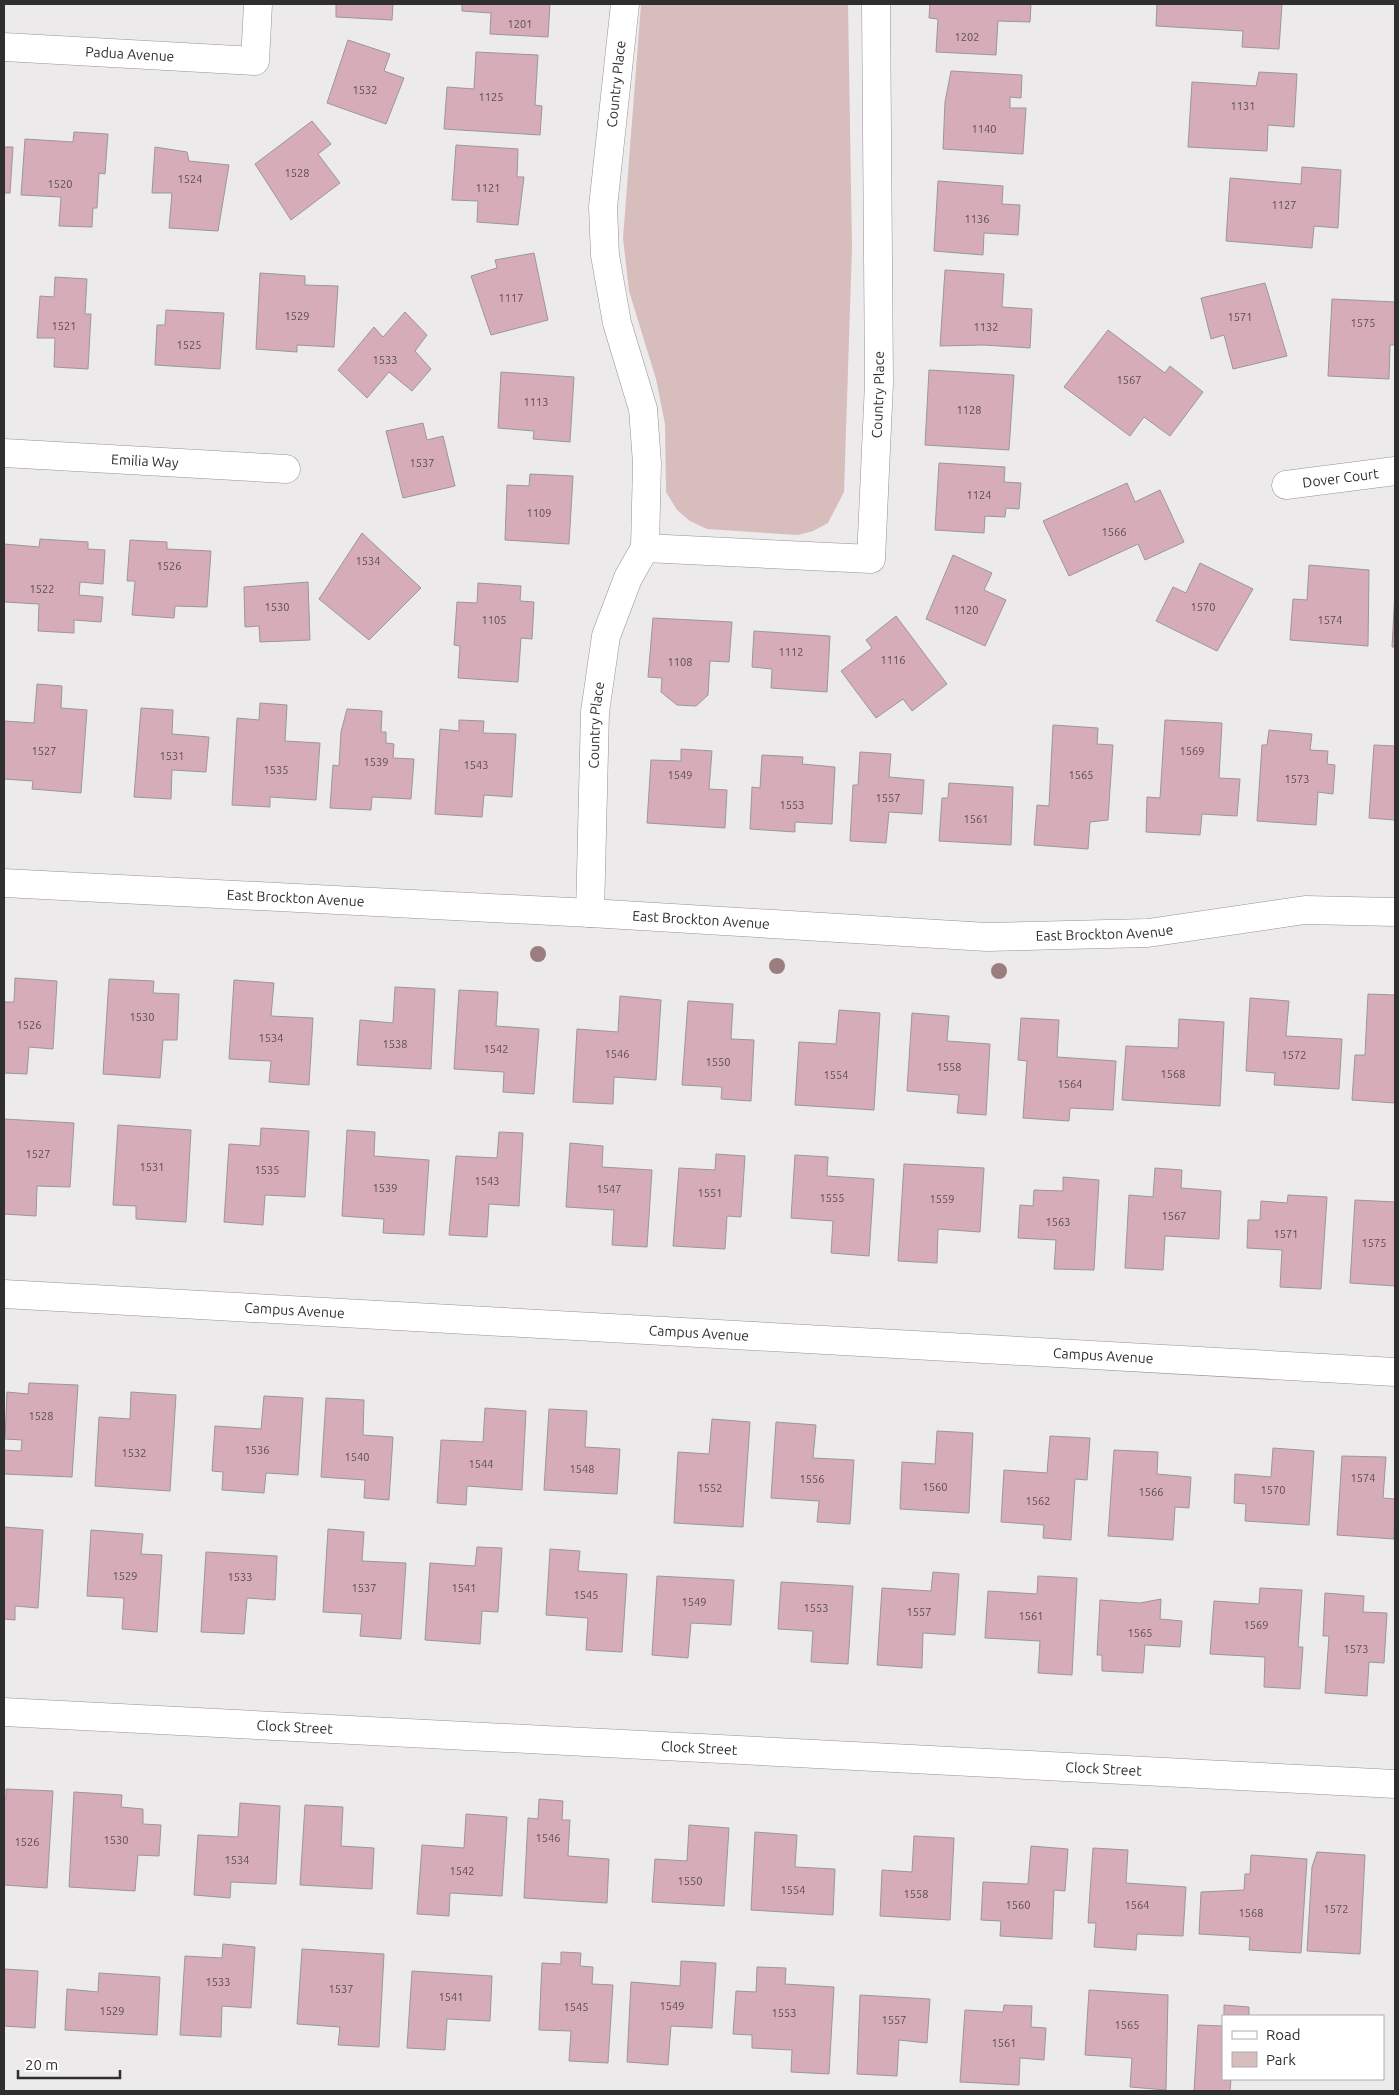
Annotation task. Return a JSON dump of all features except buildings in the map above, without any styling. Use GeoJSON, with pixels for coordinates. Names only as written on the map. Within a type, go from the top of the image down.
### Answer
{"type":"FeatureCollection","features":[{"type":"Feature","properties":{"kind":"street","name":"Padua Avenue"},"geometry":{"type":"LineString","coordinates":[[4,47],[255,61],[258,4]]}},
{"type":"Feature","properties":{"kind":"street","name":"Country Place"},"geometry":{"type":"LineString","coordinates":[[590,913],[595,712],[606,636],[628,578],[645,548],[647,463],[643,409],[617,323],[604,255],[603,207],[625,4]]}},
{"type":"Feature","properties":{"kind":"street","name":"Country Place"},"geometry":{"type":"LineString","coordinates":[[645,548],[871,559],[879,383],[876,4]]}},
{"type":"Feature","properties":{"kind":"street","name":"Emilia Way"},"geometry":{"type":"LineString","coordinates":[[4,453],[286,469]]}},
{"type":"Feature","properties":{"kind":"street","name":"Dover Court"},"geometry":{"type":"LineString","coordinates":[[1286,485],[1395,471]]}},
{"type":"Feature","properties":{"kind":"street","name":"East Brockton Avenue"},"geometry":{"type":"LineString","coordinates":[[4,883],[590,913],[988,937],[1148,932],[1305,910],[1395,912]]}},
{"type":"Feature","properties":{"kind":"street","name":"Campus Avenue"},"geometry":{"type":"LineString","coordinates":[[4,1294],[1395,1372]]}},
{"type":"Feature","properties":{"kind":"street","name":"Clock Street"},"geometry":{"type":"LineString","coordinates":[[4,1712],[1395,1784]]}},
{"type":"Feature","properties":{"kind":"green space"},"geometry":{"type":"Polygon","coordinates":[[[641,4],[848,4],[852,248],[844,492],[828,523],[813,531],[798,535],[707,529],[690,521],[677,510],[666,492],[665,424],[656,379],[629,291],[623,238],[641,4]]]}}]}
